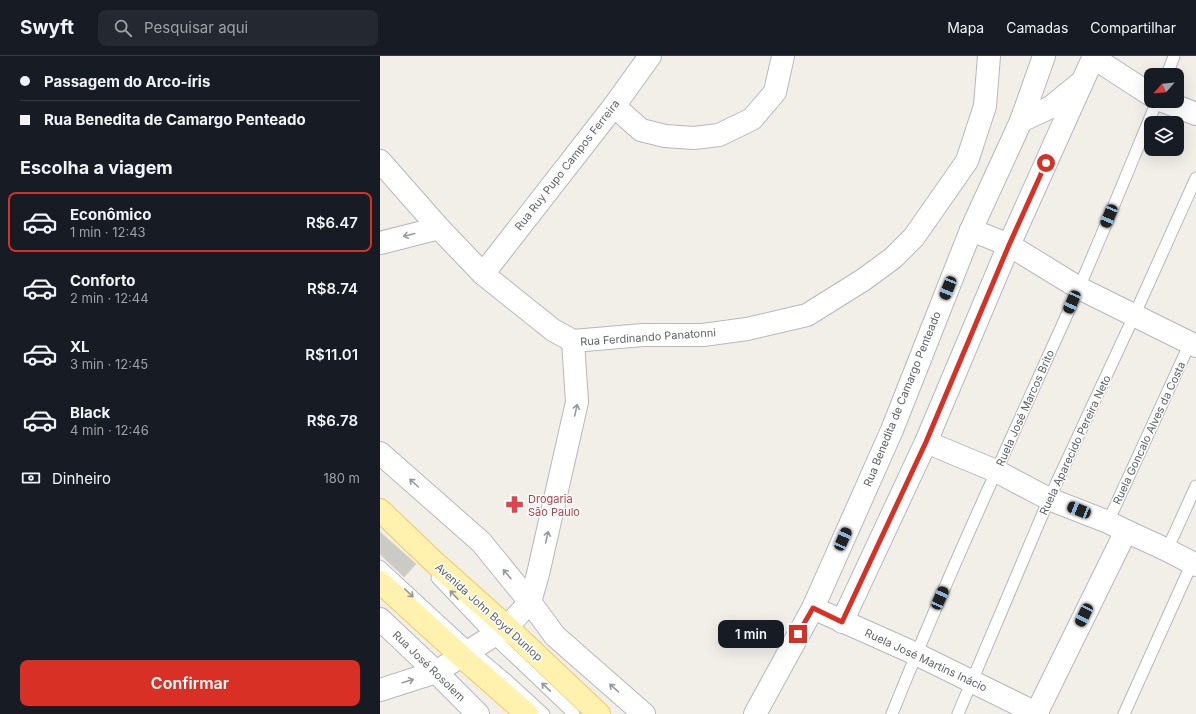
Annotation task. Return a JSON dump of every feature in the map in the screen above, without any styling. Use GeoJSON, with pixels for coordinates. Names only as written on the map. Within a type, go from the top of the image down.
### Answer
{"type":"FeatureCollection","features":[{"type":"Feature","properties":{"kind":"main road","name":"Avenida John Boyd Dunlop"},"geometry":{"type":"LineString","coordinates":[[380,510],[433,561],[500,632],[599,714]]}},
{"type":"Feature","properties":{"kind":"main road"},"geometry":{"type":"LineString","coordinates":[[380,582],[466,653],[527,714]]}},
{"type":"Feature","properties":{"kind":"street","name":"Rua Ruy Pupo Campos Ferreira"},"geometry":{"type":"LineString","coordinates":[[483,274],[614,106],[650,56]]}},
{"type":"Feature","properties":{"kind":"street"},"geometry":{"type":"LineString","coordinates":[[614,106],[641,130],[665,136],[694,138],[718,135],[752,119],[775,92],[783,56]]}},
{"type":"Feature","properties":{"kind":"street","name":"Rua Ferdinando Panatonni"},"geometry":{"type":"LineString","coordinates":[[380,160],[439,228],[483,274],[553,330],[573,342],[643,335],[703,335],[747,329],[807,315],[863,280],[893,258],[914,237],[967,161],[986,106],[989,56]]}},
{"type":"Feature","properties":{"kind":"street","name":"Rua Benedita de Camargo Penteado"},"geometry":{"type":"LineString","coordinates":[[755,714],[813,608],[892,430],[971,230],[1021,121],[1044,56]]}},
{"type":"Feature","properties":{"kind":"street"},"geometry":{"type":"LineString","coordinates":[[842,622],[926,442],[1009,245],[1094,57],[1144,90]]}},
{"type":"Feature","properties":{"kind":"street"},"geometry":{"type":"LineString","coordinates":[[1021,121],[1051,107],[1083,81]]}},
{"type":"Feature","properties":{"kind":"street"},"geometry":{"type":"LineString","coordinates":[[1181,108],[1196,114]]}},
{"type":"Feature","properties":{"kind":"street"},"geometry":{"type":"LineString","coordinates":[[380,243],[439,228]]}},
{"type":"Feature","properties":{"kind":"street"},"geometry":{"type":"LineString","coordinates":[[971,230],[1009,245],[1078,288],[1193,344]]}},
{"type":"Feature","properties":{"kind":"street"},"geometry":{"type":"LineString","coordinates":[[380,690],[436,672],[500,632],[530,602],[538,574],[578,402],[573,342]]}},
{"type":"Feature","properties":{"kind":"street"},"geometry":{"type":"LineString","coordinates":[[926,442],[996,471],[1049,499],[1117,527],[1194,564]]}},
{"type":"Feature","properties":{"kind":"street"},"geometry":{"type":"LineString","coordinates":[[380,452],[481,542],[530,602],[555,636],[644,714]]}},
{"type":"Feature","properties":{"kind":"street"},"geometry":{"type":"LineString","coordinates":[[1037,714],[1117,527]]}},
{"type":"Feature","properties":{"kind":"street","name":"Ruela José Martins Inácio"},"geometry":{"type":"LineString","coordinates":[[813,608],[916,654],[1037,714]]}},
{"type":"Feature","properties":{"kind":"street","name":"Rua José Rosolem"},"geometry":{"type":"LineString","coordinates":[[380,619],[478,714]]}},
{"type":"Feature","properties":{"kind":"lane"},"geometry":{"type":"LineString","coordinates":[[1170,68],[1174,56]]}},
{"type":"Feature","properties":{"kind":"lane","name":"Ruela José Marcos Brito"},"geometry":{"type":"LineString","coordinates":[[892,714],[916,654],[1078,288],[1154,108]]}},
{"type":"Feature","properties":{"kind":"lane","name":"Ruela Aparecido Pereira Neto"},"geometry":{"type":"LineString","coordinates":[[958,714],[1049,499],[1196,178]]}},
{"type":"Feature","properties":{"kind":"lane","name":"Ruela Goncalo Alves da Costa"},"geometry":{"type":"LineString","coordinates":[[1117,527],[1193,344]]}},
{"type":"Feature","properties":{"kind":"lane"},"geometry":{"type":"LineString","coordinates":[[1167,550],[1196,486]]}},
{"type":"Feature","properties":{"kind":"lane"},"geometry":{"type":"LineString","coordinates":[[380,522],[500,632],[574,714]]}},
{"type":"Feature","properties":{"kind":"lane"},"geometry":{"type":"LineString","coordinates":[[1124,714],[1194,564]]}},
{"type":"Feature","properties":{"kind":"lane"},"geometry":{"type":"LineString","coordinates":[[380,566],[466,653],[508,681],[544,714]]}},
{"type":"Feature","properties":{"kind":"building"},"geometry":{"type":"Polygon","coordinates":[[[380,532],[416,564],[404,577],[380,554],[380,532]]]}},
{"type":"Feature","properties":{"kind":"place","name":"Drogaria São Paulo"},"geometry":{"type":"Point","coordinates":[515,505]}},
{"type":"Feature","properties":{"kind":"route"},"geometry":{"type":"LineString","coordinates":[[798,634],[813,608],[842,622],[926,442],[1009,245],[1046,163]]}}]}
